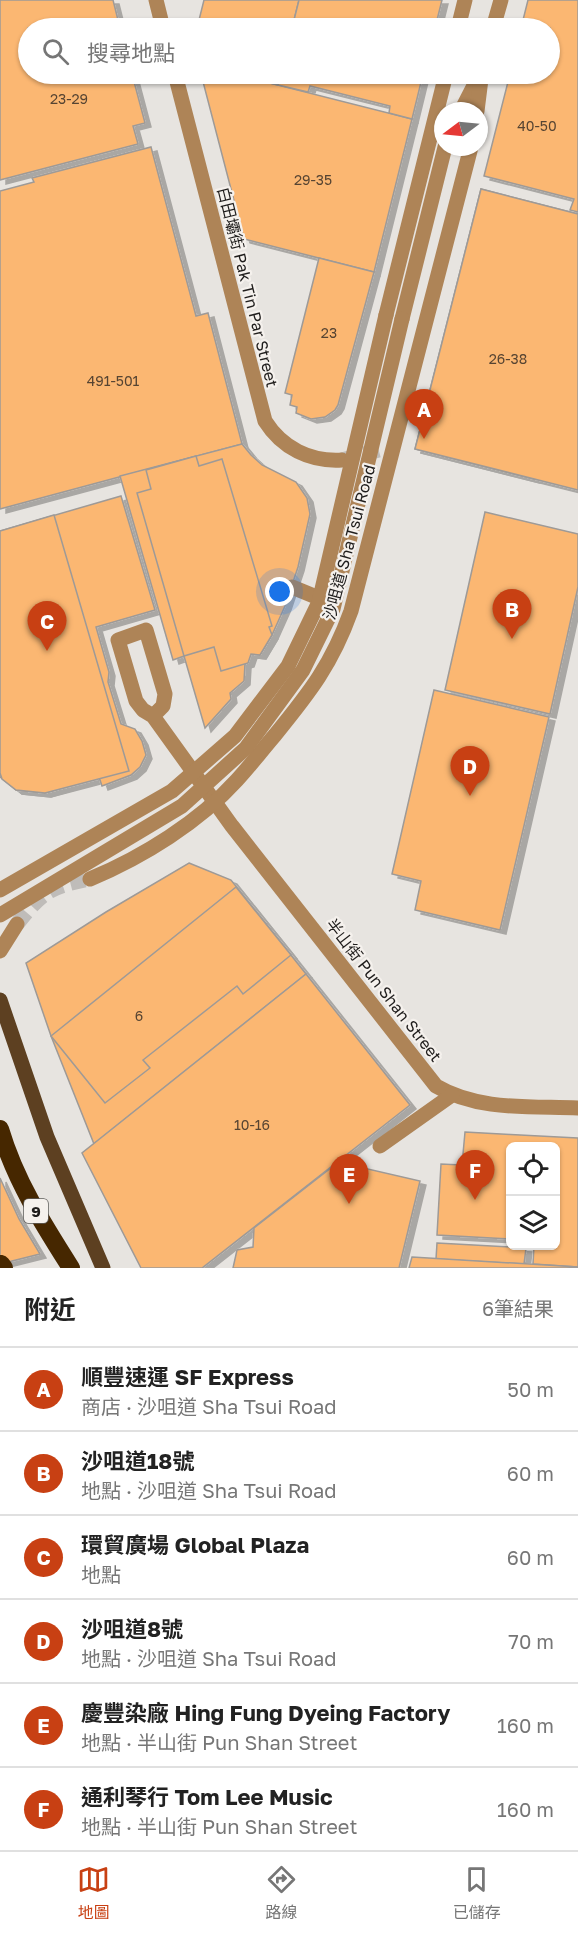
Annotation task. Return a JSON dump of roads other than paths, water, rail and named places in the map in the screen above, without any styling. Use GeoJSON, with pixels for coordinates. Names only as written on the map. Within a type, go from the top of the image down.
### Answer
{"type":"FeatureCollection","features":[{"type":"Feature","properties":{"kind":"highway","name":"9"},"geometry":{"type":"LineString","coordinates":[[0,1129],[6,1150],[25,1191],[71,1268]]}},
{"type":"Feature","properties":{"kind":"main road"},"geometry":{"type":"LineString","coordinates":[[0,1000],[46,1137],[103,1268]]}},
{"type":"Feature","properties":{"kind":"street"},"geometry":{"type":"LineString","coordinates":[[156,0],[160,18]]}},
{"type":"Feature","properties":{"kind":"street"},"geometry":{"type":"LineString","coordinates":[[460,18],[465,0]]}},
{"type":"Feature","properties":{"kind":"street"},"geometry":{"type":"LineString","coordinates":[[496,18],[501,0]]}},
{"type":"Feature","properties":{"kind":"street","name":"白田壩街 Pak Tin Par Street"},"geometry":{"type":"LineString","coordinates":[[178,84],[265,421],[282,442],[298,452],[319,459],[342,460]]}},
{"type":"Feature","properties":{"kind":"street"},"geometry":{"type":"LineString","coordinates":[[0,890],[172,791],[235,736],[288,666],[319,602],[386,315],[444,84]]}},
{"type":"Feature","properties":{"kind":"street"},"geometry":{"type":"LineString","coordinates":[[466,102],[476,84]]}},
{"type":"Feature","properties":{"kind":"street"},"geometry":{"type":"LineString","coordinates":[[478,102],[480,84]]}},
{"type":"Feature","properties":{"kind":"street"},"geometry":{"type":"LineString","coordinates":[[0,915],[182,806],[246,748],[303,670],[333,609],[443,156]]}},
{"type":"Feature","properties":{"kind":"street","name":"沙咀道 Sha Tsui Road"},"geometry":{"type":"LineString","coordinates":[[90,879],[107,872],[187,825],[214,803],[237,780],[310,692],[326,668],[351,611],[388,447],[469,156]]}},
{"type":"Feature","properties":{"kind":"street"},"geometry":{"type":"LineString","coordinates":[[292,587],[351,611]]}},
{"type":"Feature","properties":{"kind":"street","name":"半山街 Pun Shan Street"},"geometry":{"type":"LineString","coordinates":[[153,716],[163,706],[165,694],[146,630],[118,640],[136,701],[143,710],[153,716],[214,803],[436,1086],[452,1095],[479,1103],[578,1108]]}},
{"type":"Feature","properties":{"kind":"street"},"geometry":{"type":"LineString","coordinates":[[0,951],[17,924]]}},
{"type":"Feature","properties":{"kind":"street"},"geometry":{"type":"LineString","coordinates":[[380,1146],[452,1095]]}},
{"type":"Feature","properties":{"kind":"tunnel"},"geometry":{"type":"LineString","coordinates":[[342,460],[382,449]]}},
{"type":"Feature","properties":{"kind":"tunnel"},"geometry":{"type":"LineString","coordinates":[[17,924],[48,892],[90,879]]}},
{"type":"Feature","properties":{"kind":"place","name":"順豐速運 SF Express"},"geometry":{"type":"Point","coordinates":[424,439]}},
{"type":"Feature","properties":{"kind":"place","name":"沙咀道18號"},"geometry":{"type":"Point","coordinates":[512,639]}},
{"type":"Feature","properties":{"kind":"place","name":"環貿廣場 Global Plaza"},"geometry":{"type":"Point","coordinates":[47,651]}},
{"type":"Feature","properties":{"kind":"place","name":"沙咀道8號"},"geometry":{"type":"Point","coordinates":[470,796]}},
{"type":"Feature","properties":{"kind":"place","name":"通利琴行 Tom Lee Music"},"geometry":{"type":"Point","coordinates":[475,1200]}},
{"type":"Feature","properties":{"kind":"place","name":"慶豐染廠 Hing Fung Dyeing Factory"},"geometry":{"type":"Point","coordinates":[349,1204]}}]}
